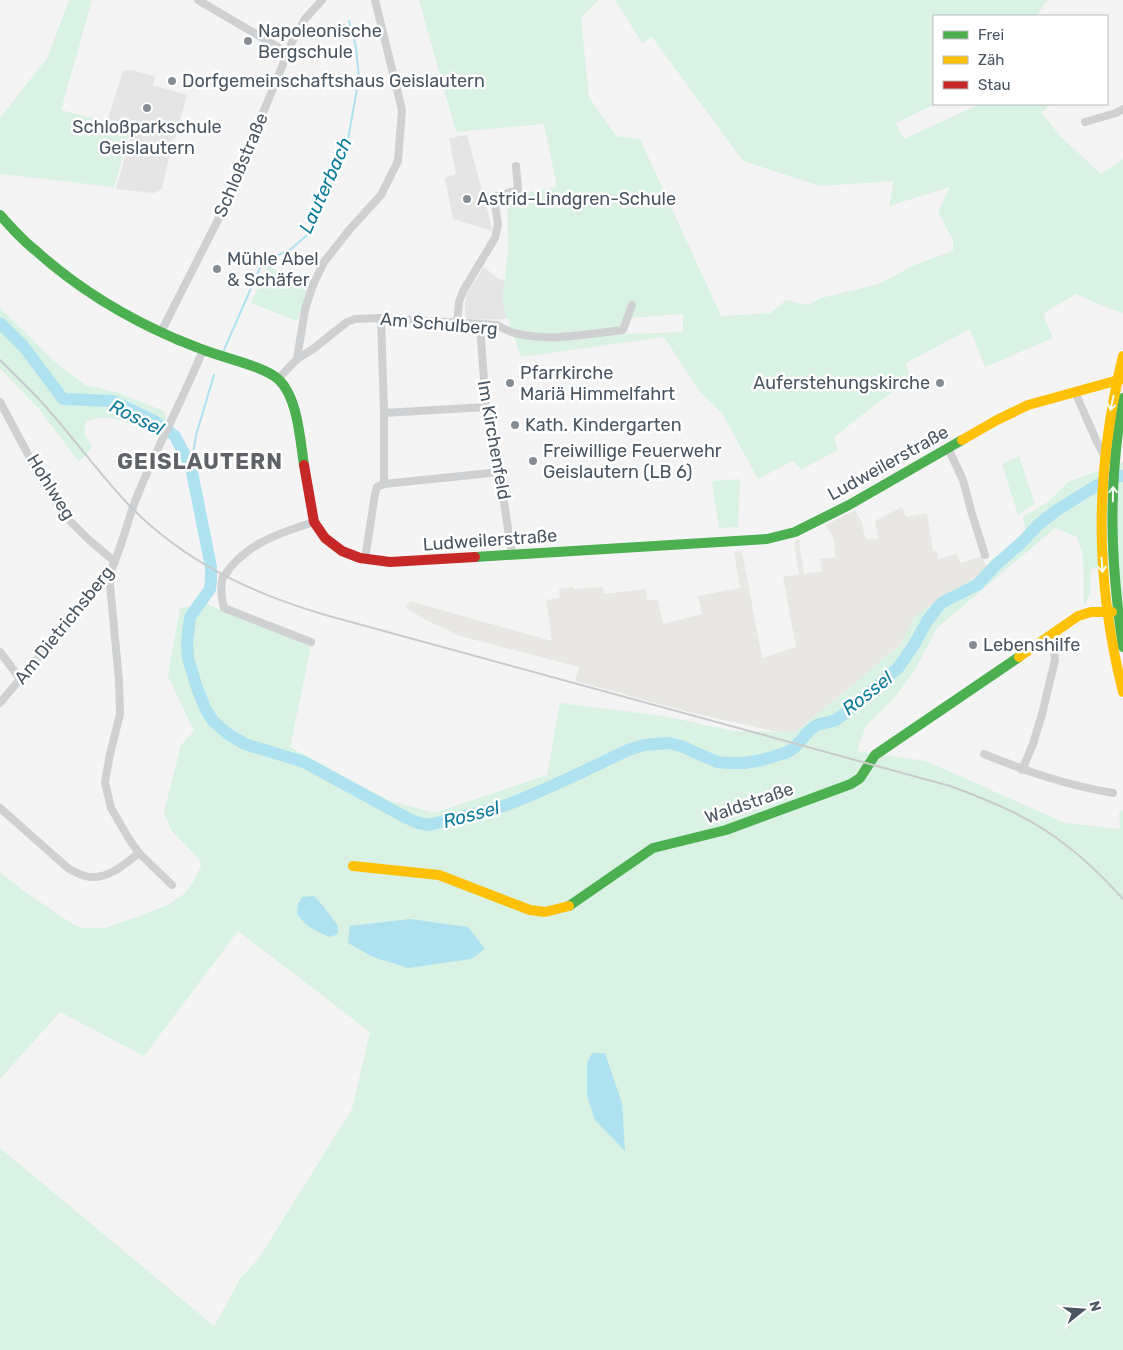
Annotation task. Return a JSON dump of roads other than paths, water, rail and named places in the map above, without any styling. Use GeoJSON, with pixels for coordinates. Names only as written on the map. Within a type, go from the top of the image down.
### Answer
{"type":"FeatureCollection","features":[{"type":"Feature","properties":{"kind":"main road","name":"Ludweilerstraße"},"geometry":{"type":"LineString","coordinates":[[0,215],[34,250],[69,278],[107,304],[161,332],[203,350],[263,370],[278,379],[289,392],[295,410],[314,522],[324,537],[352,557],[378,562],[736,542],[778,537],[795,532],[822,519],[1028,405],[1123,379]]}},
{"type":"Feature","properties":{"kind":"main road"},"geometry":{"type":"LineString","coordinates":[[1123,356],[1109,420],[1103,462],[1100,516],[1103,584],[1108,623],[1123,692]]}},
{"type":"Feature","properties":{"kind":"main road"},"geometry":{"type":"LineString","coordinates":[[1123,398],[1113,461],[1112,534],[1114,584],[1123,646]]}},
{"type":"Feature","properties":{"kind":"main road","name":"Waldstraße"},"geometry":{"type":"LineString","coordinates":[[353,866],[439,875],[530,910],[545,912],[569,906],[653,848],[726,830],[851,784],[860,778],[875,755],[1078,616],[1091,612],[1123,614]]}},
{"type":"Feature","properties":{"kind":"street"},"geometry":{"type":"LineString","coordinates":[[198,0],[288,53]]}},
{"type":"Feature","properties":{"kind":"street","name":"Schloßstraße"},"geometry":{"type":"LineString","coordinates":[[161,332],[225,206],[292,42],[305,19],[322,0]]}},
{"type":"Feature","properties":{"kind":"street"},"geometry":{"type":"LineString","coordinates":[[298,359],[304,309],[324,262],[350,229],[381,195],[398,162],[402,110],[375,0]]}},
{"type":"Feature","properties":{"kind":"street"},"geometry":{"type":"LineString","coordinates":[[1085,122],[1116,113],[1123,109]]}},
{"type":"Feature","properties":{"kind":"street"},"geometry":{"type":"LineString","coordinates":[[457,324],[459,302],[463,291],[495,238],[498,224],[494,197],[518,190],[516,166]]}},
{"type":"Feature","properties":{"kind":"street","name":"Am Schulberg"},"geometry":{"type":"LineString","coordinates":[[278,379],[298,359],[347,322],[364,318],[497,325],[511,332],[536,337],[568,336],[623,330],[632,306]]}},
{"type":"Feature","properties":{"kind":"street"},"geometry":{"type":"LineString","coordinates":[[381,318],[384,484]]}},
{"type":"Feature","properties":{"kind":"street","name":"Im Kirchenfeld"},"geometry":{"type":"LineString","coordinates":[[480,325],[486,406],[496,449],[512,555]]}},
{"type":"Feature","properties":{"kind":"street","name":"Am Dietrichsberg"},"geometry":{"type":"LineString","coordinates":[[0,704],[109,574],[115,562],[137,496],[203,350]]}},
{"type":"Feature","properties":{"kind":"street"},"geometry":{"type":"LineString","coordinates":[[1075,392],[1096,442],[1109,464]]}},
{"type":"Feature","properties":{"kind":"street","name":"Hohlweg"},"geometry":{"type":"LineString","coordinates":[[0,402],[46,486],[66,517],[115,562]]}},
{"type":"Feature","properties":{"kind":"street"},"geometry":{"type":"LineString","coordinates":[[384,413],[486,406]]}},
{"type":"Feature","properties":{"kind":"street"},"geometry":{"type":"LineString","coordinates":[[948,448],[963,480],[985,555]]}},
{"type":"Feature","properties":{"kind":"street"},"geometry":{"type":"LineString","coordinates":[[365,559],[377,487],[384,484],[500,472]]}},
{"type":"Feature","properties":{"kind":"street"},"geometry":{"type":"LineString","coordinates":[[311,642],[224,608],[221,585],[229,568],[253,546],[282,532],[314,522]]}},
{"type":"Feature","properties":{"kind":"street"},"geometry":{"type":"LineString","coordinates":[[109,574],[118,662],[120,714],[105,782],[111,808],[129,839],[139,853],[172,885]]}},
{"type":"Feature","properties":{"kind":"street"},"geometry":{"type":"LineString","coordinates":[[1022,770],[1033,744],[1055,660],[1052,633]]}},
{"type":"Feature","properties":{"kind":"street"},"geometry":{"type":"LineString","coordinates":[[0,652],[20,680]]}},
{"type":"Feature","properties":{"kind":"street"},"geometry":{"type":"LineString","coordinates":[[984,754],[1022,770],[1061,782],[1113,793]]}},
{"type":"Feature","properties":{"kind":"street"},"geometry":{"type":"LineString","coordinates":[[0,808],[69,869],[80,874],[90,877],[104,875],[116,870],[139,853]]}},
{"type":"Feature","properties":{"kind":"water"},"geometry":{"type":"Polygon","coordinates":[[[314,896],[338,926],[338,934],[330,937],[308,926],[297,914],[298,904],[302,897],[314,896]]]}},
{"type":"Feature","properties":{"kind":"water"},"geometry":{"type":"Polygon","coordinates":[[[410,919],[468,927],[485,949],[471,959],[408,968],[373,957],[348,943],[350,926],[410,919]]]}},
{"type":"Feature","properties":{"kind":"water"},"geometry":{"type":"Polygon","coordinates":[[[592,1053],[605,1053],[622,1103],[625,1151],[595,1120],[587,1096],[587,1063],[592,1053]]]}},
{"type":"Feature","properties":{"kind":"waterway","name":"Lauterbach"},"geometry":{"type":"LineString","coordinates":[[224,350],[262,263],[291,249],[306,236],[348,139],[359,78],[356,47],[349,21]]}},
{"type":"Feature","properties":{"kind":"waterway","name":"Rossel"},"geometry":{"type":"LineString","coordinates":[[0,323],[24,347],[63,399],[113,401],[156,422],[175,436],[191,467],[211,567],[210,589],[190,617],[187,642],[188,658],[197,688],[205,708],[213,721],[228,734],[245,744],[304,762],[403,816],[418,823],[429,825],[501,807],[628,750],[644,745],[668,743],[681,746],[717,762],[729,763],[762,760],[788,752],[810,730],[817,725],[836,720],[898,668],[914,645],[927,621],[943,602],[977,585],[1038,525],[1057,510],[1107,479],[1123,476]]}},
{"type":"Feature","properties":{"kind":"waterway","name":"Lauterbach"},"geometry":{"type":"LineString","coordinates":[[191,467],[196,435],[214,375]]}},
{"type":"Feature","properties":{"kind":"railway"},"geometry":{"type":"LineString","coordinates":[[0,360],[40,400],[115,490],[148,523],[171,542],[195,558],[246,586],[329,616],[950,786],[996,804],[1054,836],[1082,858],[1123,899]]}},
{"type":"Feature","properties":{"kind":"place","name":"Napoleonische Bergschule"},"geometry":{"type":"Point","coordinates":[248,41]}},
{"type":"Feature","properties":{"kind":"place","name":"Dorfgemeinschaftshaus Geislautern"},"geometry":{"type":"Point","coordinates":[172,81]}},
{"type":"Feature","properties":{"kind":"place","name":"Schloßparkschule Geislautern"},"geometry":{"type":"Point","coordinates":[147,108]}},
{"type":"Feature","properties":{"kind":"place","name":"Astrid-Lindgren-Schule"},"geometry":{"type":"Point","coordinates":[467,199]}},
{"type":"Feature","properties":{"kind":"place","name":"Mühle Abel & Schäfer"},"geometry":{"type":"Point","coordinates":[217,269]}},
{"type":"Feature","properties":{"kind":"place","name":"Pfarrkirche Mariä Himmelfahrt"},"geometry":{"type":"Point","coordinates":[510,383]}},
{"type":"Feature","properties":{"kind":"place","name":"Auferstehungskirche"},"geometry":{"type":"Point","coordinates":[940,383]}},
{"type":"Feature","properties":{"kind":"place","name":"Kath. Kindergarten"},"geometry":{"type":"Point","coordinates":[515,425]}},
{"type":"Feature","properties":{"kind":"place","name":"Freiwillige Feuerwehr Geislautern (LB 6)"},"geometry":{"type":"Point","coordinates":[533,461]}},
{"type":"Feature","properties":{"kind":"place","name":"Lebenshilfe"},"geometry":{"type":"Point","coordinates":[973,645]}},
{"type":"Feature","properties":{"kind":"district","name":"GEISLAUTERN"},"geometry":{"type":"Point","coordinates":[200,461]}}]}
